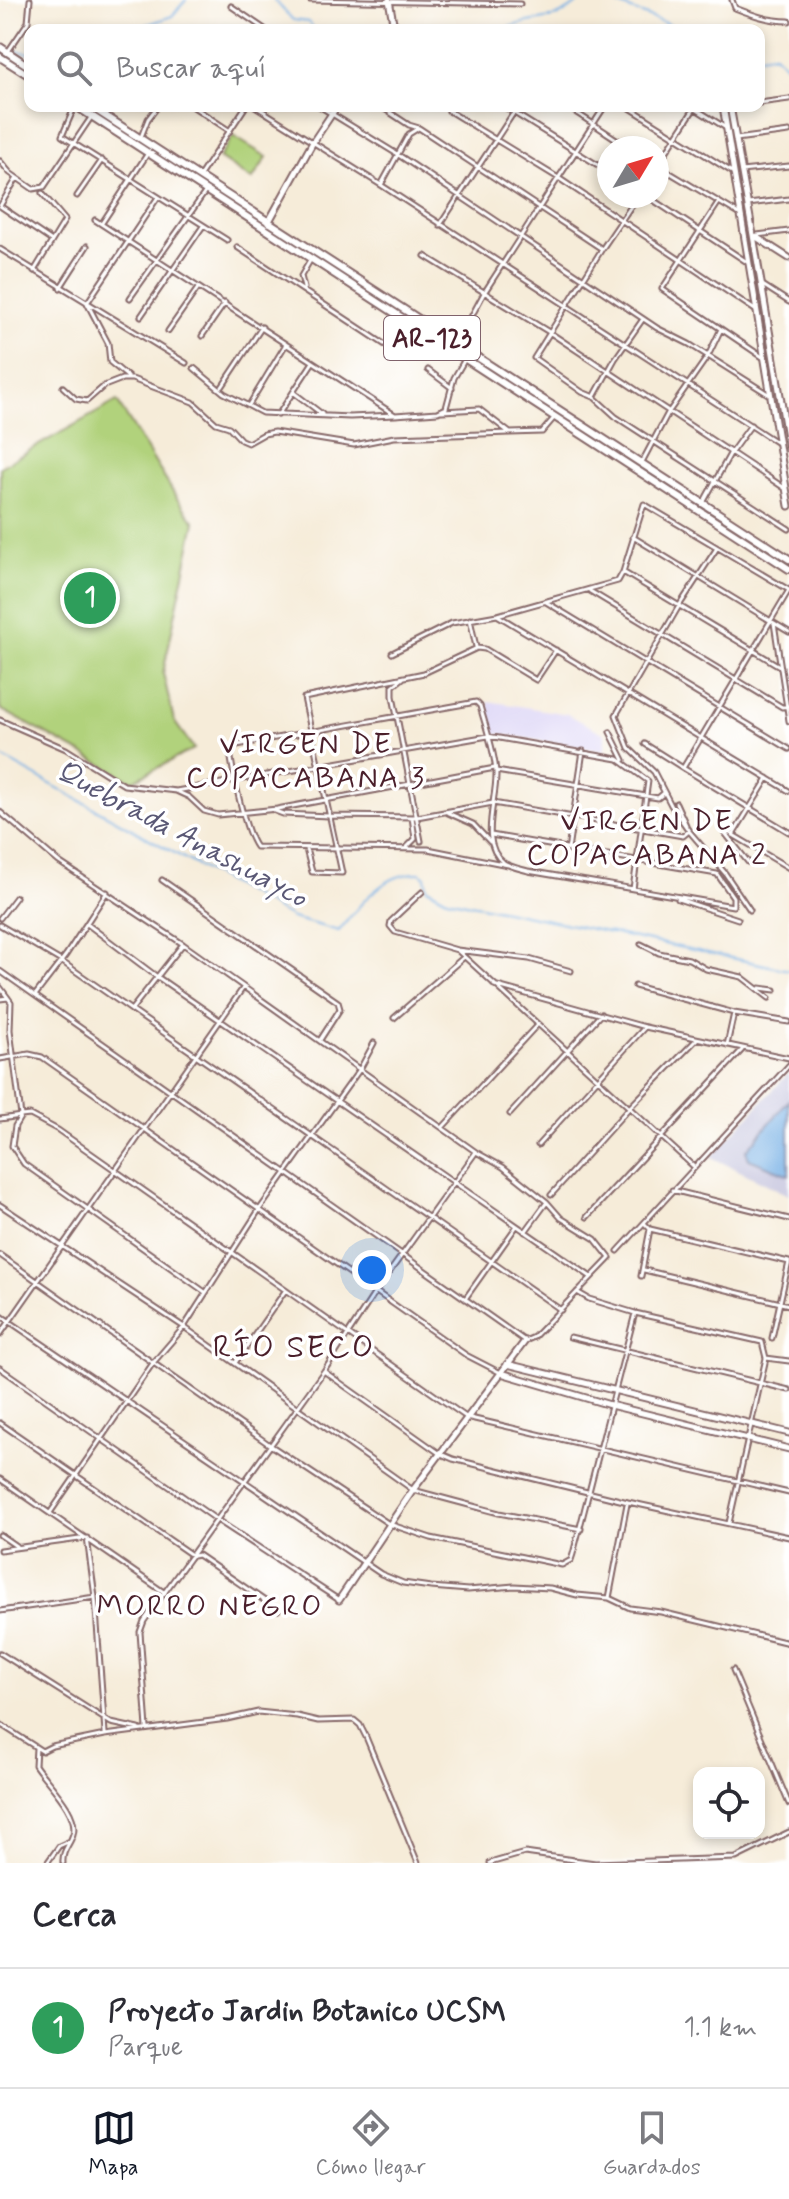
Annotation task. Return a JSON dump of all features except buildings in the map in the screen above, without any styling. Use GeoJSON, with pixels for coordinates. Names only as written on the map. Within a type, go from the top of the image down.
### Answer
{"type":"FeatureCollection","features":[{"type":"Feature","properties":{"kind":"main road"},"geometry":{"type":"LineString","coordinates":[[0,47],[24,63]]}},
{"type":"Feature","properties":{"kind":"main road"},"geometry":{"type":"LineString","coordinates":[[0,57],[24,72]]}},
{"type":"Feature","properties":{"kind":"main road","name":"AR-123"},"geometry":{"type":"LineString","coordinates":[[85,112],[789,569]]}},
{"type":"Feature","properties":{"kind":"main road","name":"AR-123"},"geometry":{"type":"LineString","coordinates":[[99,112],[789,559]]}},
{"type":"Feature","properties":{"kind":"street"},"geometry":{"type":"LineString","coordinates":[[27,24],[30,0]]}},
{"type":"Feature","properties":{"kind":"street"},"geometry":{"type":"LineString","coordinates":[[310,0],[520,4]]}},
{"type":"Feature","properties":{"kind":"street"},"geometry":{"type":"LineString","coordinates":[[732,0],[735,8],[751,14],[771,21],[789,21]]}},
{"type":"Feature","properties":{"kind":"street"},"geometry":{"type":"LineString","coordinates":[[389,2],[395,24]]}},
{"type":"Feature","properties":{"kind":"street"},"geometry":{"type":"LineString","coordinates":[[231,6],[257,24]]}},
{"type":"Feature","properties":{"kind":"street"},"geometry":{"type":"LineString","coordinates":[[7,52],[24,28]]}},
{"type":"Feature","properties":{"kind":"street"},"geometry":{"type":"LineString","coordinates":[[765,102],[789,99]]}},
{"type":"Feature","properties":{"kind":"street"},"geometry":{"type":"LineString","coordinates":[[72,112],[62,136],[227,240]]}},
{"type":"Feature","properties":{"kind":"street"},"geometry":{"type":"LineString","coordinates":[[141,139],[153,112]]}},
{"type":"Feature","properties":{"kind":"street"},"geometry":{"type":"LineString","coordinates":[[201,112],[230,131]]}},
{"type":"Feature","properties":{"kind":"street"},"geometry":{"type":"LineString","coordinates":[[199,177],[242,112]]}},
{"type":"Feature","properties":{"kind":"street"},"geometry":{"type":"LineString","coordinates":[[265,112],[779,444]]}},
{"type":"Feature","properties":{"kind":"street"},"geometry":{"type":"LineString","coordinates":[[328,112],[397,154],[583,279],[771,396]]}},
{"type":"Feature","properties":{"kind":"street"},"geometry":{"type":"LineString","coordinates":[[389,112],[419,128],[602,249]]}},
{"type":"Feature","properties":{"kind":"street"},"geometry":{"type":"LineString","coordinates":[[451,112],[560,179],[755,310]]}},
{"type":"Feature","properties":{"kind":"street"},"geometry":{"type":"LineString","coordinates":[[440,225],[513,112],[597,164]]}},
{"type":"Feature","properties":{"kind":"street"},"geometry":{"type":"LineString","coordinates":[[575,112],[612,136]]}},
{"type":"Feature","properties":{"kind":"street"},"geometry":{"type":"LineString","coordinates":[[457,343],[484,293],[601,112]]}},
{"type":"Feature","properties":{"kind":"street"},"geometry":{"type":"LineString","coordinates":[[636,112],[732,172]]}},
{"type":"Feature","properties":{"kind":"street"},"geometry":{"type":"LineString","coordinates":[[669,147],[691,112]]}},
{"type":"Feature","properties":{"kind":"street"},"geometry":{"type":"LineString","coordinates":[[702,112],[726,128]]}},
{"type":"Feature","properties":{"kind":"street"},"geometry":{"type":"LineString","coordinates":[[724,112],[789,506]]}},
{"type":"Feature","properties":{"kind":"street"},"geometry":{"type":"LineString","coordinates":[[732,112],[789,449]]}},
{"type":"Feature","properties":{"kind":"street"},"geometry":{"type":"LineString","coordinates":[[268,223],[331,114]]}},
{"type":"Feature","properties":{"kind":"street"},"geometry":{"type":"LineString","coordinates":[[0,161],[33,189],[44,187],[92,116]]}},
{"type":"Feature","properties":{"kind":"street"},"geometry":{"type":"LineString","coordinates":[[381,185],[409,134],[419,128]]}},
{"type":"Feature","properties":{"kind":"street"},"geometry":{"type":"LineString","coordinates":[[736,139],[789,132]]}},
{"type":"Feature","properties":{"kind":"street"},"geometry":{"type":"LineString","coordinates":[[101,224],[148,153]]}},
{"type":"Feature","properties":{"kind":"street"},"geometry":{"type":"LineString","coordinates":[[77,196],[102,160]]}},
{"type":"Feature","properties":{"kind":"street"},"geometry":{"type":"LineString","coordinates":[[741,171],[789,166]]}},
{"type":"Feature","properties":{"kind":"street"},"geometry":{"type":"LineString","coordinates":[[669,172],[739,214]]}},
{"type":"Feature","properties":{"kind":"street"},"geometry":{"type":"LineString","coordinates":[[17,178],[0,206],[52,241]]}},
{"type":"Feature","properties":{"kind":"street"},"geometry":{"type":"LineString","coordinates":[[130,298],[206,191]]}},
{"type":"Feature","properties":{"kind":"street"},"geometry":{"type":"LineString","coordinates":[[34,271],[65,220],[42,193]]}},
{"type":"Feature","properties":{"kind":"street"},"geometry":{"type":"LineString","coordinates":[[87,303],[158,197]]}},
{"type":"Feature","properties":{"kind":"street"},"geometry":{"type":"LineString","coordinates":[[748,204],[789,199]]}},
{"type":"Feature","properties":{"kind":"street"},"geometry":{"type":"LineString","coordinates":[[719,202],[662,289],[764,358]]}},
{"type":"Feature","properties":{"kind":"street"},"geometry":{"type":"LineString","coordinates":[[630,208],[534,358],[594,397],[611,414],[789,529]]}},
{"type":"Feature","properties":{"kind":"street"},"geometry":{"type":"LineString","coordinates":[[665,208],[747,262]]}},
{"type":"Feature","properties":{"kind":"street"},"geometry":{"type":"LineString","coordinates":[[95,220],[395,415]]}},
{"type":"Feature","properties":{"kind":"street"},"geometry":{"type":"LineString","coordinates":[[141,316],[203,226]]}},
{"type":"Feature","properties":{"kind":"street"},"geometry":{"type":"LineString","coordinates":[[753,235],[789,231]]}},
{"type":"Feature","properties":{"kind":"street"},"geometry":{"type":"LineString","coordinates":[[753,235],[789,258]]}},
{"type":"Feature","properties":{"kind":"street"},"geometry":{"type":"LineString","coordinates":[[60,288],[87,246]]}},
{"type":"Feature","properties":{"kind":"street"},"geometry":{"type":"LineString","coordinates":[[237,247],[393,350]]}},
{"type":"Feature","properties":{"kind":"street"},"geometry":{"type":"LineString","coordinates":[[0,249],[186,363]]}},
{"type":"Feature","properties":{"kind":"street"},"geometry":{"type":"LineString","coordinates":[[425,256],[549,332],[786,489]]}},
{"type":"Feature","properties":{"kind":"street"},"geometry":{"type":"LineString","coordinates":[[304,290],[301,276],[311,259]]}},
{"type":"Feature","properties":{"kind":"street"},"geometry":{"type":"LineString","coordinates":[[761,284],[789,302]]}},
{"type":"Feature","properties":{"kind":"street"},"geometry":{"type":"LineString","coordinates":[[168,331],[198,288]]}},
{"type":"Feature","properties":{"kind":"street"},"geometry":{"type":"LineString","coordinates":[[87,303],[108,343],[110,362],[122,374],[193,402],[216,423],[229,427],[248,443],[268,432],[287,432],[354,445],[394,437],[542,432],[555,416]]}},
{"type":"Feature","properties":{"kind":"street"},"geometry":{"type":"LineString","coordinates":[[202,336],[225,303]]}},
{"type":"Feature","properties":{"kind":"street"},"geometry":{"type":"LineString","coordinates":[[594,397],[644,318]]}},
{"type":"Feature","properties":{"kind":"street"},"geometry":{"type":"LineString","coordinates":[[221,388],[262,327]]}},
{"type":"Feature","properties":{"kind":"street"},"geometry":{"type":"LineString","coordinates":[[642,462],[668,413],[708,356],[721,329]]}},
{"type":"Feature","properties":{"kind":"street"},"geometry":{"type":"LineString","coordinates":[[249,406],[286,344]]}},
{"type":"Feature","properties":{"kind":"street"},"geometry":{"type":"LineString","coordinates":[[442,411],[448,404],[465,359]]}},
{"type":"Feature","properties":{"kind":"street"},"geometry":{"type":"LineString","coordinates":[[278,415],[313,362]]}},
{"type":"Feature","properties":{"kind":"street"},"geometry":{"type":"LineString","coordinates":[[194,368],[259,412],[344,417],[479,409],[510,433]]}},
{"type":"Feature","properties":{"kind":"street"},"geometry":{"type":"LineString","coordinates":[[428,370],[452,388]]}},
{"type":"Feature","properties":{"kind":"street"},"geometry":{"type":"LineString","coordinates":[[63,387],[76,399],[87,401],[104,386],[122,379],[132,379]]}},
{"type":"Feature","properties":{"kind":"street"},"geometry":{"type":"LineString","coordinates":[[293,392],[323,414]]}},
{"type":"Feature","properties":{"kind":"street"},"geometry":{"type":"LineString","coordinates":[[783,411],[789,416]]}},
{"type":"Feature","properties":{"kind":"street"},"geometry":{"type":"LineString","coordinates":[[703,503],[730,454],[751,425]]}},
{"type":"Feature","properties":{"kind":"street"},"geometry":{"type":"LineString","coordinates":[[392,653],[452,623],[497,615],[618,581],[644,504],[789,590],[683,768]]}},
{"type":"Feature","properties":{"kind":"street"},"geometry":{"type":"LineString","coordinates":[[633,537],[789,632]]}},
{"type":"Feature","properties":{"kind":"street"},"geometry":{"type":"LineString","coordinates":[[717,548],[679,606],[616,718],[630,750],[654,772],[688,830],[725,873],[750,910]]}},
{"type":"Feature","properties":{"kind":"street"},"geometry":{"type":"LineString","coordinates":[[623,572],[781,667]]}},
{"type":"Feature","properties":{"kind":"street"},"geometry":{"type":"LineString","coordinates":[[590,591],[782,707],[788,706]]}},
{"type":"Feature","properties":{"kind":"street"},"geometry":{"type":"LineString","coordinates":[[546,602],[789,749]]}},
{"type":"Feature","properties":{"kind":"street"},"geometry":{"type":"LineString","coordinates":[[497,615],[789,791]]}},
{"type":"Feature","properties":{"kind":"street"},"geometry":{"type":"LineString","coordinates":[[470,619],[477,648]]}},
{"type":"Feature","properties":{"kind":"street"},"geometry":{"type":"LineString","coordinates":[[772,622],[789,721]]}},
{"type":"Feature","properties":{"kind":"street"},"geometry":{"type":"LineString","coordinates":[[306,849],[312,872],[342,873],[304,698],[424,673],[477,648],[485,649],[536,680],[556,650]]}},
{"type":"Feature","properties":{"kind":"street"},"geometry":{"type":"LineString","coordinates":[[403,850],[414,842],[414,817],[393,686],[406,676]]}},
{"type":"Feature","properties":{"kind":"street"},"geometry":{"type":"LineString","coordinates":[[491,835],[717,874],[733,897],[733,906],[528,871],[434,849],[256,847],[243,814],[230,755],[233,747],[311,730],[476,702],[480,706],[495,770],[491,835],[491,843]]}},
{"type":"Feature","properties":{"kind":"street"},"geometry":{"type":"LineString","coordinates":[[0,720],[66,749],[124,785],[176,791],[488,736],[624,760]]}},
{"type":"Feature","properties":{"kind":"street"},"geometry":{"type":"LineString","coordinates":[[610,732],[624,760],[648,781],[633,889]]}},
{"type":"Feature","properties":{"kind":"street"},"geometry":{"type":"LineString","coordinates":[[645,744],[789,832]]}},
{"type":"Feature","properties":{"kind":"street"},"geometry":{"type":"LineString","coordinates":[[568,850],[583,751]]}},
{"type":"Feature","properties":{"kind":"street"},"geometry":{"type":"LineString","coordinates":[[176,791],[209,813],[243,814],[495,770],[658,798],[664,793]]}},
{"type":"Feature","properties":{"kind":"street"},"geometry":{"type":"LineString","coordinates":[[733,835],[768,778]]}},
{"type":"Feature","properties":{"kind":"street"},"geometry":{"type":"LineString","coordinates":[[272,810],[283,814],[414,817],[493,803],[683,836],[688,830]]}},
{"type":"Feature","properties":{"kind":"street"},"geometry":{"type":"LineString","coordinates":[[676,803],[688,830]]}},
{"type":"Feature","properties":{"kind":"street"},"geometry":{"type":"LineString","coordinates":[[0,812],[59,862],[183,944],[476,1152],[503,1167],[547,1202],[561,1218],[595,1239],[610,1258],[534,1337],[525,1341],[439,1453],[339,1600],[217,1520],[0,1368]]}},
{"type":"Feature","properties":{"kind":"street"},"geometry":{"type":"LineString","coordinates":[[444,812],[473,824],[508,865]]}},
{"type":"Feature","properties":{"kind":"street"},"geometry":{"type":"LineString","coordinates":[[414,817],[421,841]]}},
{"type":"Feature","properties":{"kind":"street"},"geometry":{"type":"LineString","coordinates":[[748,862],[723,829],[789,868]]}},
{"type":"Feature","properties":{"kind":"street"},"geometry":{"type":"LineString","coordinates":[[162,880],[338,1002],[340,1009],[320,1040]]}},
{"type":"Feature","properties":{"kind":"street"},"geometry":{"type":"LineString","coordinates":[[36,995],[107,892]]}},
{"type":"Feature","properties":{"kind":"street"},"geometry":{"type":"LineString","coordinates":[[422,892],[391,921],[390,926],[395,932],[457,950],[529,959],[571,971]]}},
{"type":"Feature","properties":{"kind":"street"},"geometry":{"type":"LineString","coordinates":[[666,896],[738,919]]}},
{"type":"Feature","properties":{"kind":"street"},"geometry":{"type":"LineString","coordinates":[[0,918],[16,897]]}},
{"type":"Feature","properties":{"kind":"street"},"geometry":{"type":"LineString","coordinates":[[87,924],[156,976],[591,1277]]}},
{"type":"Feature","properties":{"kind":"street"},"geometry":{"type":"LineString","coordinates":[[0,925],[61,961],[561,1310]]}},
{"type":"Feature","properties":{"kind":"street"},"geometry":{"type":"LineString","coordinates":[[130,1011],[183,944]]}},
{"type":"Feature","properties":{"kind":"street"},"geometry":{"type":"LineString","coordinates":[[641,944],[659,953],[689,959],[706,969],[734,974],[769,998]]}},
{"type":"Feature","properties":{"kind":"street"},"geometry":{"type":"LineString","coordinates":[[457,950],[693,1166]]}},
{"type":"Feature","properties":{"kind":"street"},"geometry":{"type":"LineString","coordinates":[[394,1018],[464,957]]}},
{"type":"Feature","properties":{"kind":"street"},"geometry":{"type":"LineString","coordinates":[[0,971],[525,1341]]}},
{"type":"Feature","properties":{"kind":"street"},"geometry":{"type":"LineString","coordinates":[[491,984],[645,1027],[789,1058]]}},
{"type":"Feature","properties":{"kind":"street"},"geometry":{"type":"LineString","coordinates":[[635,986],[734,1013],[789,1022]]}},
{"type":"Feature","properties":{"kind":"street"},"geometry":{"type":"LineString","coordinates":[[0,987],[11,1002],[21,1116],[15,1126],[12,1146],[19,1159],[205,1293]]}},
{"type":"Feature","properties":{"kind":"street"},"geometry":{"type":"LineString","coordinates":[[0,1335],[243,987]]}},
{"type":"Feature","properties":{"kind":"street"},"geometry":{"type":"LineString","coordinates":[[756,987],[775,990]]}},
{"type":"Feature","properties":{"kind":"street"},"geometry":{"type":"LineString","coordinates":[[0,999],[8,998]]}},
{"type":"Feature","properties":{"kind":"street"},"geometry":{"type":"LineString","coordinates":[[727,1046],[734,1013]]}},
{"type":"Feature","properties":{"kind":"street"},"geometry":{"type":"LineString","coordinates":[[510,1114],[601,1014]]}},
{"type":"Feature","properties":{"kind":"street"},"geometry":{"type":"LineString","coordinates":[[442,1128],[538,1024]]}},
{"type":"Feature","properties":{"kind":"street"},"geometry":{"type":"LineString","coordinates":[[538,1145],[645,1027]]}},
{"type":"Feature","properties":{"kind":"street"},"geometry":{"type":"LineString","coordinates":[[551,1195],[629,1108],[697,1039]]}},
{"type":"Feature","properties":{"kind":"street"},"geometry":{"type":"LineString","coordinates":[[50,1513],[153,1363],[184,1327],[259,1210],[360,1069],[374,1043]]}},
{"type":"Feature","properties":{"kind":"street"},"geometry":{"type":"LineString","coordinates":[[587,1217],[742,1050]]}},
{"type":"Feature","properties":{"kind":"street"},"geometry":{"type":"LineString","coordinates":[[0,1059],[29,1054],[42,1057],[466,1355],[501,1373],[610,1405],[789,1449]]}},
{"type":"Feature","properties":{"kind":"street"},"geometry":{"type":"LineString","coordinates":[[618,1251],[789,1065]]}},
{"type":"Feature","properties":{"kind":"street"},"geometry":{"type":"LineString","coordinates":[[0,1119],[30,1115],[58,1130],[466,1417],[789,1493]]}},
{"type":"Feature","properties":{"kind":"street"},"geometry":{"type":"LineString","coordinates":[[147,1728],[140,1632],[144,1621],[324,1371],[376,1291],[476,1152]]}},
{"type":"Feature","properties":{"kind":"street"},"geometry":{"type":"LineString","coordinates":[[672,1190],[789,1219]]}},
{"type":"Feature","properties":{"kind":"street"},"geometry":{"type":"LineString","coordinates":[[525,1232],[547,1202]]}},
{"type":"Feature","properties":{"kind":"street"},"geometry":{"type":"LineString","coordinates":[[0,1205],[184,1327],[413,1490],[499,1513],[581,1529]]}},
{"type":"Feature","properties":{"kind":"street"},"geometry":{"type":"LineString","coordinates":[[644,1223],[650,1229],[789,1262],[772,1338]]}},
{"type":"Feature","properties":{"kind":"street"},"geometry":{"type":"LineString","coordinates":[[465,1299],[516,1227]]}},
{"type":"Feature","properties":{"kind":"street"},"geometry":{"type":"LineString","coordinates":[[641,1276],[650,1229]]}},
{"type":"Feature","properties":{"kind":"street"},"geometry":{"type":"LineString","coordinates":[[0,1255],[270,1445],[389,1524],[431,1538],[562,1565],[571,1560],[581,1529],[598,1449],[635,1313]]}},
{"type":"Feature","properties":{"kind":"street"},"geometry":{"type":"LineString","coordinates":[[644,1270],[789,1305]]}},
{"type":"Feature","properties":{"kind":"street"},"geometry":{"type":"LineString","coordinates":[[235,1363],[285,1291]]}},
{"type":"Feature","properties":{"kind":"street"},"geometry":{"type":"LineString","coordinates":[[577,1292],[589,1299],[635,1313],[762,1342],[766,1358],[729,1523]]}},
{"type":"Feature","properties":{"kind":"street"},"geometry":{"type":"LineString","coordinates":[[0,1315],[363,1563],[403,1583],[468,1590],[514,1586],[550,1588],[609,1598],[630,1608],[661,1612],[789,1643]]}},
{"type":"Feature","properties":{"kind":"street"},"geometry":{"type":"LineString","coordinates":[[570,1337],[789,1390]]}},
{"type":"Feature","properties":{"kind":"street"},"geometry":{"type":"LineString","coordinates":[[766,1358],[789,1361]]}},
{"type":"Feature","properties":{"kind":"street"},"geometry":{"type":"LineString","coordinates":[[507,1364],[789,1433]]}},
{"type":"Feature","properties":{"kind":"street"},"geometry":{"type":"LineString","coordinates":[[324,1371],[439,1453],[628,1502],[789,1537]]}},
{"type":"Feature","properties":{"kind":"street"},"geometry":{"type":"LineString","coordinates":[[0,1423],[193,1556],[198,1555],[278,1610]]}},
{"type":"Feature","properties":{"kind":"street"},"geometry":{"type":"LineString","coordinates":[[0,1479],[165,1593]]}},
{"type":"Feature","properties":{"kind":"street"},"geometry":{"type":"LineString","coordinates":[[609,1598],[628,1502]]}},
{"type":"Feature","properties":{"kind":"street"},"geometry":{"type":"LineString","coordinates":[[0,1535],[17,1547]]}},
{"type":"Feature","properties":{"kind":"street"},"geometry":{"type":"LineString","coordinates":[[0,1550],[87,1538]]}},
{"type":"Feature","properties":{"kind":"street"},"geometry":{"type":"LineString","coordinates":[[87,1538],[95,1597],[105,1735]]}},
{"type":"Feature","properties":{"kind":"street"},"geometry":{"type":"LineString","coordinates":[[0,1611],[95,1597]]}},
{"type":"Feature","properties":{"kind":"street"},"geometry":{"type":"LineString","coordinates":[[0,1653],[104,1719],[140,1729]]}},
{"type":"Feature","properties":{"kind":"street"},"geometry":{"type":"LineString","coordinates":[[733,1670],[789,1804]]}},
{"type":"Feature","properties":{"kind":"street"},"geometry":{"type":"LineString","coordinates":[[0,1724],[36,1748],[48,1750],[52,1746],[105,1735],[258,1712],[318,1721],[354,1720],[366,1737],[418,1863]]}},
{"type":"Feature","properties":{"kind":"street"},"geometry":{"type":"LineString","coordinates":[[36,1748],[35,1765],[72,1814],[74,1831],[63,1854],[63,1863]]}},
{"type":"Feature","properties":{"kind":"street"},"geometry":{"type":"LineString","coordinates":[[490,1863],[525,1853],[595,1863],[736,1858],[789,1832]]}},
{"type":"Feature","properties":{"kind":"street"},"geometry":{"type":"LineString","coordinates":[[47,1863],[59,1846],[68,1842]]}},
{"type":"Feature","properties":{"kind":"shaded area"},"geometry":{"type":"Polygon","coordinates":[[[488,701],[567,714],[605,734],[605,751],[492,733],[488,701]]]}},
{"type":"Feature","properties":{"kind":"shaded area"},"geometry":{"type":"Polygon","coordinates":[[[789,1073],[789,1195],[711,1157],[789,1073]]]}},
{"type":"Feature","properties":{"kind":"green space"},"geometry":{"type":"Polygon","coordinates":[[[233,136],[267,157],[252,180],[219,158],[233,136]]]}},
{"type":"Feature","properties":{"kind":"green space"},"geometry":{"type":"Polygon","coordinates":[[[117,401],[195,522],[163,673],[174,721],[194,749],[132,781],[0,709],[0,467],[117,401]]]}},
{"type":"Feature","properties":{"kind":"water"},"geometry":{"type":"Polygon","coordinates":[[[789,1100],[789,1175],[749,1159],[746,1151],[789,1100]]]}},
{"type":"Feature","properties":{"kind":"waterway"},"geometry":{"type":"LineString","coordinates":[[149,24],[172,16],[186,0]]}},
{"type":"Feature","properties":{"kind":"waterway"},"geometry":{"type":"LineString","coordinates":[[274,0],[293,20],[310,24]]}},
{"type":"Feature","properties":{"kind":"waterway"},"geometry":{"type":"LineString","coordinates":[[521,24],[562,14],[581,0]]}},
{"type":"Feature","properties":{"kind":"waterway"},"geometry":{"type":"LineString","coordinates":[[606,0],[668,24]]}},
{"type":"Feature","properties":{"kind":"waterway"},"geometry":{"type":"LineString","coordinates":[[15,51],[24,52]]}},
{"type":"Feature","properties":{"kind":"waterway"},"geometry":{"type":"LineString","coordinates":[[765,55],[774,54],[789,68]]}},
{"type":"Feature","properties":{"kind":"waterway","name":"Quebrada Anashuayco"},"geometry":{"type":"LineString","coordinates":[[0,756],[292,918],[339,931],[364,901],[384,884],[407,874],[420,873],[425,877],[427,888],[447,899],[789,970]]}},
{"type":"Feature","properties":{"kind":"place","name":"Proyecto Jardin Botanico UCSM"},"geometry":{"type":"Point","coordinates":[90,598]}},
{"type":"Feature","properties":{"kind":"district","name":"VIRGEN DE COPACABANA 3"},"geometry":{"type":"Point","coordinates":[306,760]}},
{"type":"Feature","properties":{"kind":"district","name":"VIRGEN DE COPACABANA 2"},"geometry":{"type":"Point","coordinates":[647,837]}},
{"type":"Feature","properties":{"kind":"district","name":"RÍO SECO"},"geometry":{"type":"Point","coordinates":[294,1346]}},
{"type":"Feature","properties":{"kind":"district","name":"MORRO NEGRO"},"geometry":{"type":"Point","coordinates":[210,1605]}}]}
